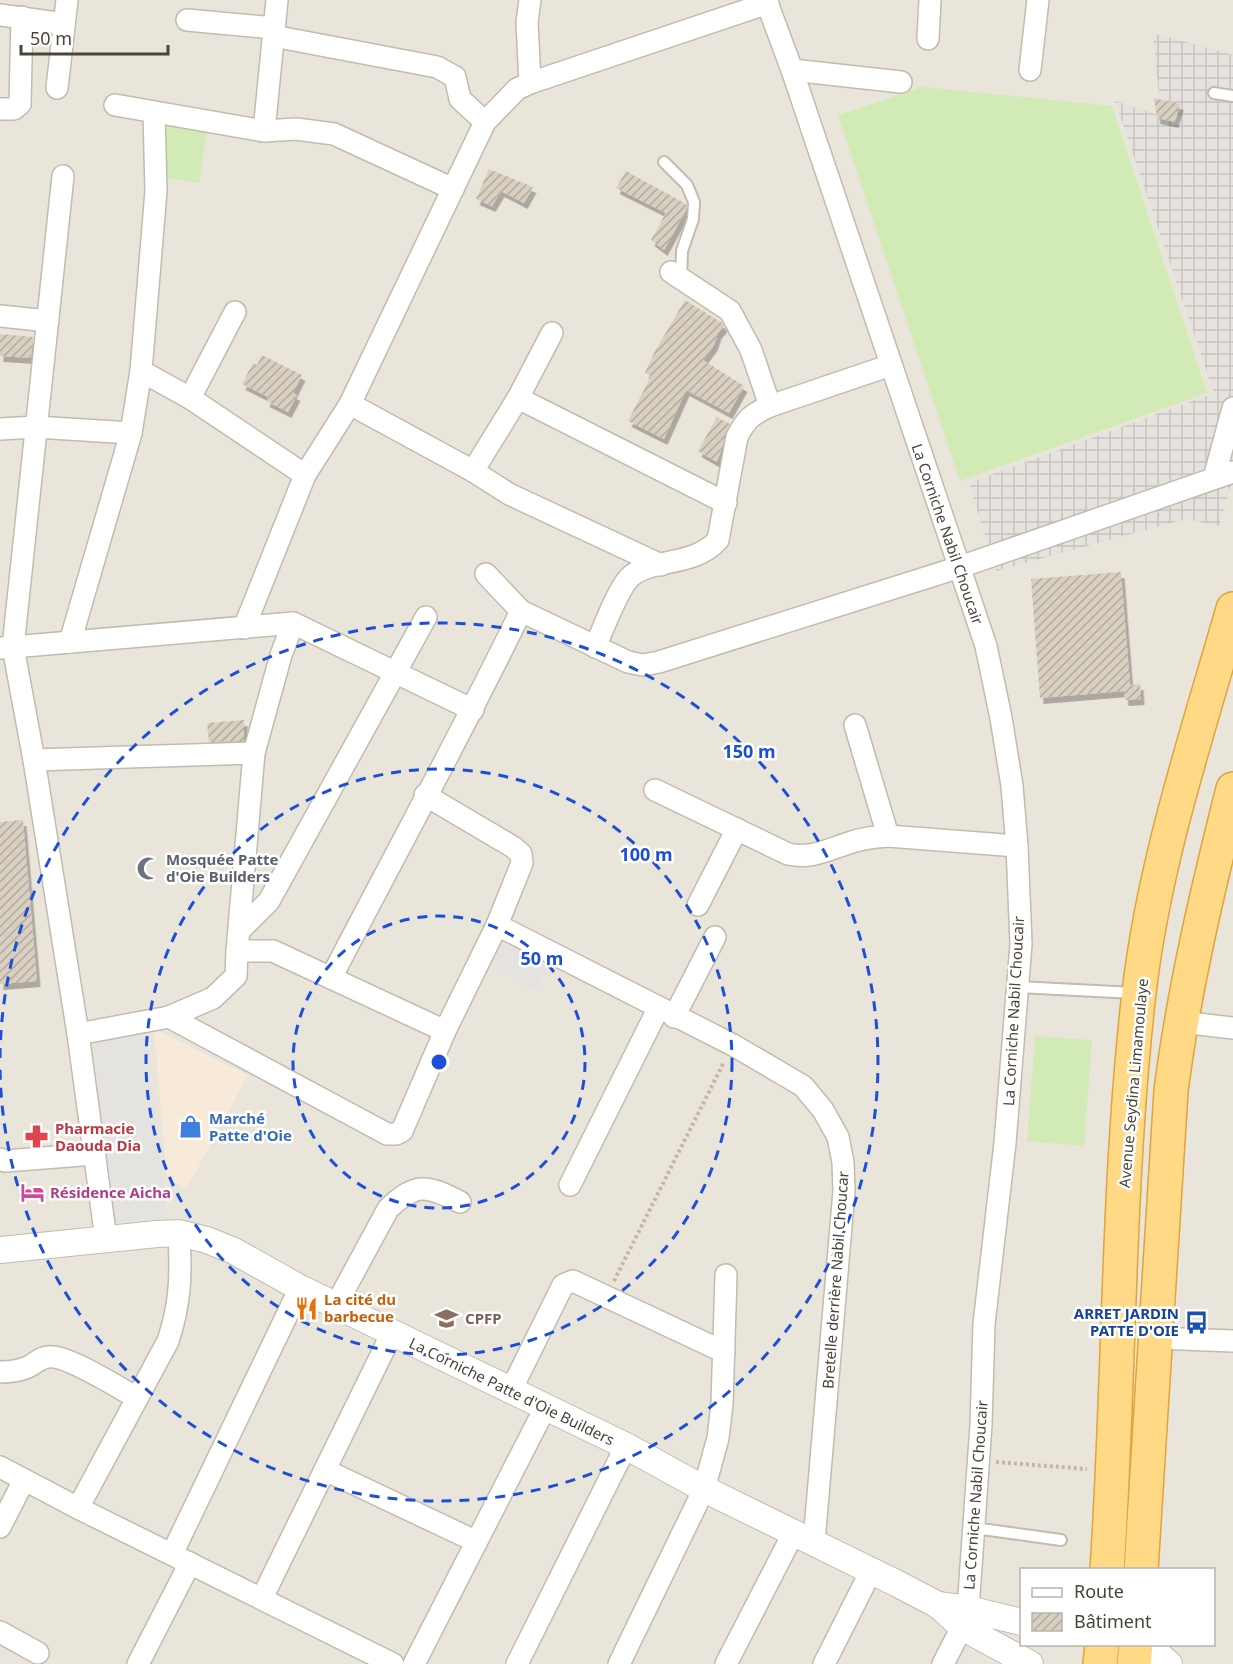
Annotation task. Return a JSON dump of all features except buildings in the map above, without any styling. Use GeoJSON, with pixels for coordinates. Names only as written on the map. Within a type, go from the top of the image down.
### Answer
{"type":"FeatureCollection","features":[{"type":"Feature","properties":{"kind":"highway","name":"Avenue Seydina Limamoulaye"},"geometry":{"type":"LineString","coordinates":[[1107,1568],[1117,1402],[1120,1238],[1139,993],[1152,910],[1168,844],[1233,609]]}},
{"type":"Feature","properties":{"kind":"highway"},"geometry":{"type":"LineString","coordinates":[[1141,1568],[1171,1091],[1193,959],[1233,789]]}},
{"type":"Feature","properties":{"kind":"highway"},"geometry":{"type":"LineString","coordinates":[[1100,1664],[1102,1646]]}},
{"type":"Feature","properties":{"kind":"highway"},"geometry":{"type":"LineString","coordinates":[[1134,1664],[1136,1646]]}},
{"type":"Feature","properties":{"kind":"street"},"geometry":{"type":"LineString","coordinates":[[57,88],[67,0]]}},
{"type":"Feature","properties":{"kind":"street"},"geometry":{"type":"LineString","coordinates":[[264,130],[277,0]]}},
{"type":"Feature","properties":{"kind":"street"},"geometry":{"type":"LineString","coordinates":[[530,0],[527,22],[530,83]]}},
{"type":"Feature","properties":{"kind":"street"},"geometry":{"type":"LineString","coordinates":[[928,39],[930,0]]}},
{"type":"Feature","properties":{"kind":"street"},"geometry":{"type":"LineString","coordinates":[[1030,70],[1038,0]]}},
{"type":"Feature","properties":{"kind":"street"},"geometry":{"type":"LineString","coordinates":[[244,628],[305,475],[350,404],[485,122],[517,89],[530,83],[767,2]]}},
{"type":"Feature","properties":{"kind":"street","name":"La Corniche Nabil Choucair"},"geometry":{"type":"LineString","coordinates":[[767,2],[986,646],[1012,786],[1021,944],[996,1231],[984,1324],[974,1528],[965,1618]]}},
{"type":"Feature","properties":{"kind":"street"},"geometry":{"type":"LineString","coordinates":[[0,15],[64,24]]}},
{"type":"Feature","properties":{"kind":"street"},"geometry":{"type":"LineString","coordinates":[[0,109],[14,110],[20,104],[22,17]]}},
{"type":"Feature","properties":{"kind":"street"},"geometry":{"type":"LineString","coordinates":[[187,20],[274,32],[437,67],[455,77],[460,99],[485,122]]}},
{"type":"Feature","properties":{"kind":"street"},"geometry":{"type":"LineString","coordinates":[[792,70],[901,82]]}},
{"type":"Feature","properties":{"kind":"street"},"geometry":{"type":"LineString","coordinates":[[115,105],[264,130],[296,129],[334,134],[453,189]]}},
{"type":"Feature","properties":{"kind":"street"},"geometry":{"type":"LineString","coordinates":[[70,642],[131,432],[141,371],[156,191],[154,113]]}},
{"type":"Feature","properties":{"kind":"street"},"geometry":{"type":"LineString","coordinates":[[63,176],[36,427],[6,647],[34,760],[78,1034],[106,1239]]}},
{"type":"Feature","properties":{"kind":"street"},"geometry":{"type":"LineString","coordinates":[[676,276],[730,311],[751,350],[770,406]]}},
{"type":"Feature","properties":{"kind":"street"},"geometry":{"type":"LineString","coordinates":[[190,398],[235,312]]}},
{"type":"Feature","properties":{"kind":"street"},"geometry":{"type":"LineString","coordinates":[[0,316],[48,321]]}},
{"type":"Feature","properties":{"kind":"street"},"geometry":{"type":"LineString","coordinates":[[473,471],[518,398],[552,333]]}},
{"type":"Feature","properties":{"kind":"street"},"geometry":{"type":"LineString","coordinates":[[595,647],[622,588],[630,578],[640,570],[709,549],[717,540],[737,437],[745,422],[758,411],[770,406],[891,365]]}},
{"type":"Feature","properties":{"kind":"street"},"geometry":{"type":"LineString","coordinates":[[141,371],[190,398],[305,475]]}},
{"type":"Feature","properties":{"kind":"street"},"geometry":{"type":"LineString","coordinates":[[518,398],[726,503]]}},
{"type":"Feature","properties":{"kind":"street"},"geometry":{"type":"LineString","coordinates":[[350,404],[473,471],[509,494],[661,565]]}},
{"type":"Feature","properties":{"kind":"street"},"geometry":{"type":"LineString","coordinates":[[486,574],[521,611],[627,662],[643,665],[659,662],[960,567],[1223,475],[1233,408]]}},
{"type":"Feature","properties":{"kind":"street"},"geometry":{"type":"LineString","coordinates":[[0,429],[36,427],[131,432]]}},
{"type":"Feature","properties":{"kind":"street"},"geometry":{"type":"LineString","coordinates":[[331,978],[425,795],[473,710],[521,611]]}},
{"type":"Feature","properties":{"kind":"street"},"geometry":{"type":"LineString","coordinates":[[240,930],[268,901],[426,617]]}},
{"type":"Feature","properties":{"kind":"street"},"geometry":{"type":"LineString","coordinates":[[6,647],[293,623],[473,710]]}},
{"type":"Feature","properties":{"kind":"street"},"geometry":{"type":"LineString","coordinates":[[78,1034],[169,1017],[213,998],[236,976],[254,753],[281,655],[293,623]]}},
{"type":"Feature","properties":{"kind":"street"},"geometry":{"type":"LineString","coordinates":[[855,725],[888,836]]}},
{"type":"Feature","properties":{"kind":"street"},"geometry":{"type":"LineString","coordinates":[[34,760],[254,753]]}},
{"type":"Feature","properties":{"kind":"street"},"geometry":{"type":"LineString","coordinates":[[655,790],[788,854],[802,857],[869,837],[888,836],[1017,846]]}},
{"type":"Feature","properties":{"kind":"street"},"geometry":{"type":"LineString","coordinates":[[169,1017],[387,1134],[402,1131],[445,1031],[498,925],[522,863],[521,854],[513,847],[425,795]]}},
{"type":"Feature","properties":{"kind":"street"},"geometry":{"type":"LineString","coordinates":[[698,905],[737,829]]}},
{"type":"Feature","properties":{"kind":"street","name":"Bretelle derrière Nabil Choucar"},"geometry":{"type":"LineString","coordinates":[[498,925],[732,1045],[803,1086],[823,1110],[838,1137],[843,1162],[844,1191],[804,1537]]}},
{"type":"Feature","properties":{"kind":"street"},"geometry":{"type":"LineString","coordinates":[[570,1185],[666,1013],[715,937]]}},
{"type":"Feature","properties":{"kind":"street"},"geometry":{"type":"LineString","coordinates":[[237,951],[273,951],[445,1031]]}},
{"type":"Feature","properties":{"kind":"street"},"geometry":{"type":"LineString","coordinates":[[1181,1022],[1233,1028]]}},
{"type":"Feature","properties":{"kind":"street"},"geometry":{"type":"LineString","coordinates":[[0,1159],[5,1161],[95,1154]]}},
{"type":"Feature","properties":{"kind":"street"},"geometry":{"type":"LineString","coordinates":[[336,1305],[388,1209],[400,1197],[414,1190],[429,1188],[460,1202]]}},
{"type":"Feature","properties":{"kind":"street"},"geometry":{"type":"LineString","coordinates":[[78,1508],[168,1341],[177,1315],[181,1277],[179,1233]]}},
{"type":"Feature","properties":{"kind":"street","name":"La Corniche Patte d'Oie Builders"},"geometry":{"type":"LineString","coordinates":[[0,1250],[179,1233],[207,1240],[234,1251],[300,1288],[546,1406],[704,1489],[965,1618],[1030,1664]]}},
{"type":"Feature","properties":{"kind":"street"},"geometry":{"type":"LineString","coordinates":[[619,1664],[704,1489],[717,1438],[722,1404],[726,1275]]}},
{"type":"Feature","properties":{"kind":"street"},"geometry":{"type":"LineString","coordinates":[[511,1390],[563,1285],[573,1281],[724,1352]]}},
{"type":"Feature","properties":{"kind":"street"},"geometry":{"type":"LineString","coordinates":[[138,1664],[181,1558],[300,1288]]}},
{"type":"Feature","properties":{"kind":"street"},"geometry":{"type":"LineString","coordinates":[[262,1598],[392,1333]]}},
{"type":"Feature","properties":{"kind":"street"},"geometry":{"type":"LineString","coordinates":[[1157,1338],[1233,1341]]}},
{"type":"Feature","properties":{"kind":"street"},"geometry":{"type":"LineString","coordinates":[[0,1372],[17,1371],[30,1367],[39,1359],[51,1356],[66,1360],[137,1398]]}},
{"type":"Feature","properties":{"kind":"street"},"geometry":{"type":"LineString","coordinates":[[414,1664],[546,1406]]}},
{"type":"Feature","properties":{"kind":"street"},"geometry":{"type":"LineString","coordinates":[[517,1664],[626,1446]]}},
{"type":"Feature","properties":{"kind":"street"},"geometry":{"type":"LineString","coordinates":[[0,1467],[393,1664]]}},
{"type":"Feature","properties":{"kind":"street"},"geometry":{"type":"LineString","coordinates":[[325,1470],[475,1541]]}},
{"type":"Feature","properties":{"kind":"street"},"geometry":{"type":"LineString","coordinates":[[0,1527],[24,1480]]}},
{"type":"Feature","properties":{"kind":"street"},"geometry":{"type":"LineString","coordinates":[[1096,1568],[1110,1514]]}},
{"type":"Feature","properties":{"kind":"street"},"geometry":{"type":"LineString","coordinates":[[726,1664],[804,1537]]}},
{"type":"Feature","properties":{"kind":"street"},"geometry":{"type":"LineString","coordinates":[[824,1664],[871,1571]]}},
{"type":"Feature","properties":{"kind":"street"},"geometry":{"type":"LineString","coordinates":[[943,1664],[965,1618],[1020,1622]]}},
{"type":"Feature","properties":{"kind":"street"},"geometry":{"type":"LineString","coordinates":[[0,1632],[38,1653]]}},
{"type":"Feature","properties":{"kind":"street"},"geometry":{"type":"LineString","coordinates":[[1148,1646],[1169,1664]]}},
{"type":"Feature","properties":{"kind":"lane"},"geometry":{"type":"LineString","coordinates":[[1214,93],[1233,96]]}},
{"type":"Feature","properties":{"kind":"lane"},"geometry":{"type":"LineString","coordinates":[[664,162],[687,185],[694,202],[693,219],[676,276]]}},
{"type":"Feature","properties":{"kind":"lane"},"geometry":{"type":"LineString","coordinates":[[1018,987],[1139,993]]}},
{"type":"Feature","properties":{"kind":"lane"},"geometry":{"type":"LineString","coordinates":[[974,1528],[1061,1540]]}},
{"type":"Feature","properties":{"kind":"path"},"geometry":{"type":"LineString","coordinates":[[605,1297],[732,1045]]}},
{"type":"Feature","properties":{"kind":"path"},"geometry":{"type":"LineString","coordinates":[[978,1461],[1087,1469]]}},
{"type":"Feature","properties":{"kind":"shaded area"},"geometry":{"type":"Polygon","coordinates":[[[0,0],[1233,0],[1233,1664],[0,1664],[0,0]]]}},
{"type":"Feature","properties":{"kind":"shaded area"},"geometry":{"type":"Polygon","coordinates":[[[1153,33],[1233,55],[1233,478],[1219,526],[1186,519],[996,571],[969,483],[1214,393],[1115,101],[1161,116],[1153,33]]]}},
{"type":"Feature","properties":{"kind":"shaded area"},"geometry":{"type":"Polygon","coordinates":[[[505,939],[548,964],[537,991],[492,965],[505,939]]]}},
{"type":"Feature","properties":{"kind":"shaded area"},"geometry":{"type":"Polygon","coordinates":[[[122,1015],[145,1024],[167,1219],[114,1223],[90,1022],[122,1015]]]}},
{"type":"Feature","properties":{"kind":"shaded area","name":"Marché Patte d'Oie"},"geometry":{"type":"Polygon","coordinates":[[[154,1029],[248,1075],[187,1188],[167,1179],[154,1029]]]}},
{"type":"Feature","properties":{"kind":"green space"},"geometry":{"type":"Polygon","coordinates":[[[923,87],[1112,106],[1207,393],[960,481],[838,115],[923,87]]]}},
{"type":"Feature","properties":{"kind":"green space"},"geometry":{"type":"Polygon","coordinates":[[[166,117],[208,124],[199,183],[157,176],[166,117]]]}},
{"type":"Feature","properties":{"kind":"green space"},"geometry":{"type":"Polygon","coordinates":[[[1035,1036],[1092,1040],[1084,1146],[1027,1141],[1035,1036]]]}},
{"type":"Feature","properties":{"kind":"place","name":"Mosquée Patte d'Oie Builders"},"geometry":{"type":"Point","coordinates":[148,868]}},
{"type":"Feature","properties":{"kind":"place","name":"Marché Patte d'Oie"},"geometry":{"type":"Point","coordinates":[191,1127]}},
{"type":"Feature","properties":{"kind":"place","name":"Pharmacie Daouda Dia"},"geometry":{"type":"Point","coordinates":[37,1137]}},
{"type":"Feature","properties":{"kind":"place","name":"Résidence Aicha"},"geometry":{"type":"Point","coordinates":[32,1192]}},
{"type":"Feature","properties":{"kind":"place","name":"La cité du barbecue"},"geometry":{"type":"Point","coordinates":[306,1308]}},
{"type":"Feature","properties":{"kind":"place","name":"CPFP"},"geometry":{"type":"Point","coordinates":[447,1318]}},
{"type":"Feature","properties":{"kind":"place","name":"ARRET JARDIN PATTE D'OIE"},"geometry":{"type":"Point","coordinates":[1197,1322]}}]}
